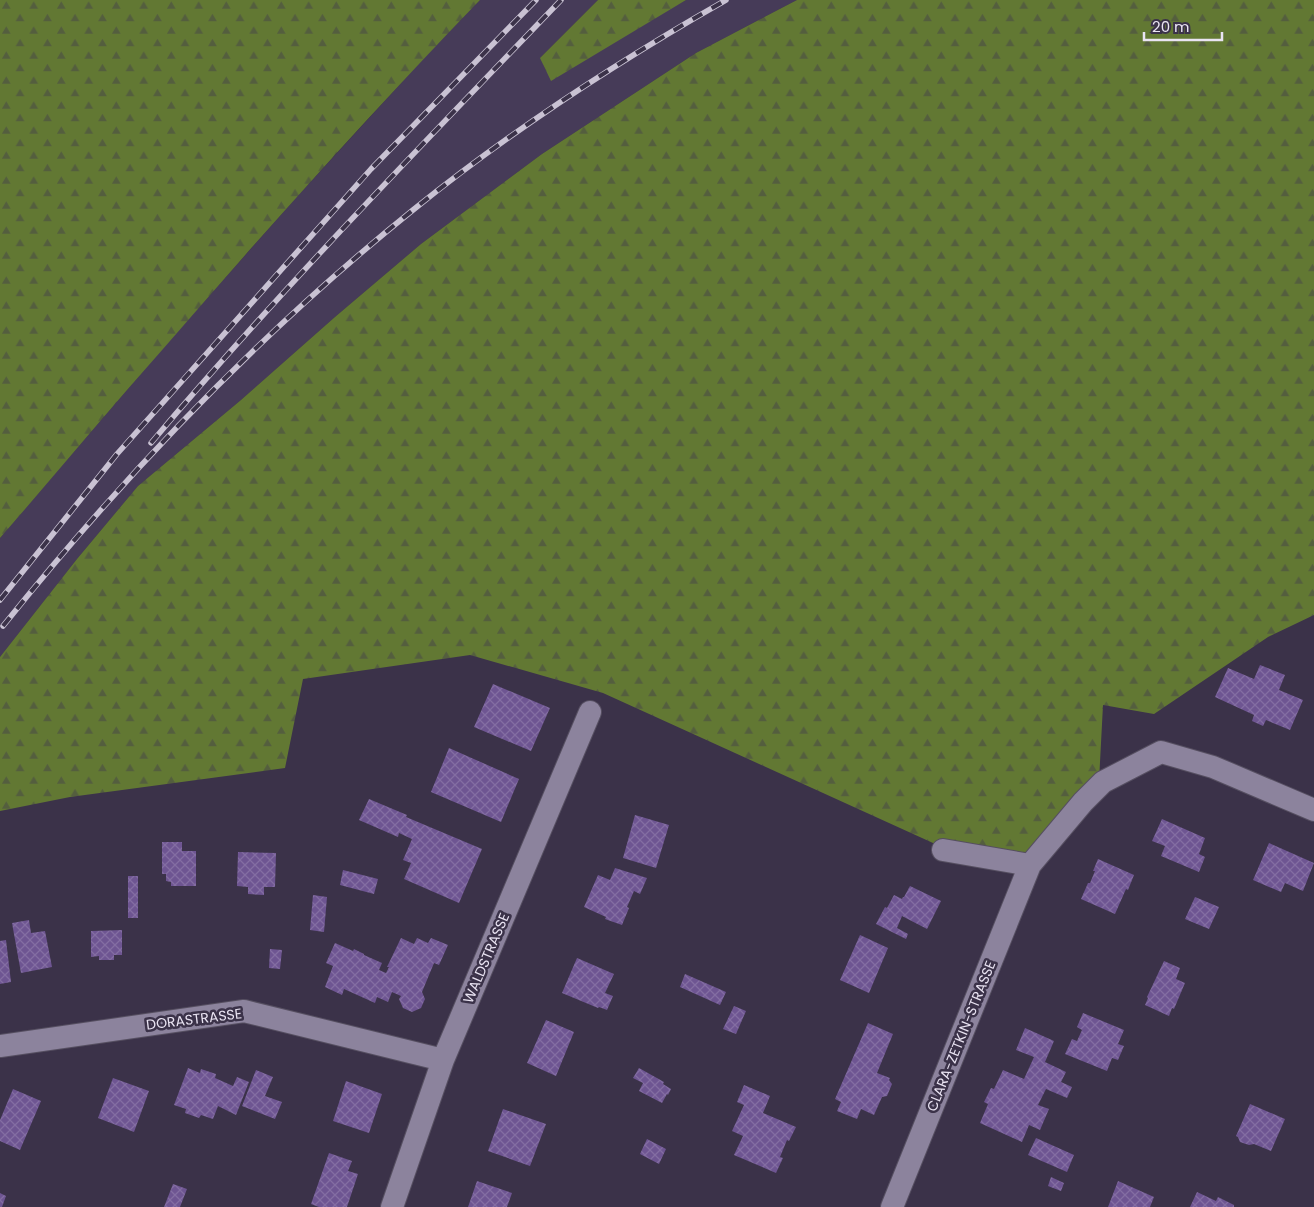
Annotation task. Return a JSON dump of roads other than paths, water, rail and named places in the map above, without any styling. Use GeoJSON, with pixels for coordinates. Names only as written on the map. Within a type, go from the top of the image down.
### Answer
{"type":"FeatureCollection","features":[{"type":"Feature","properties":{"kind":"street","name":"WALDSTRASSE"},"geometry":{"type":"LineString","coordinates":[[392,1207],[443,1060],[590,712]]}},
{"type":"Feature","properties":{"kind":"street","name":"CLARA-ZETKIN-STRASSE"},"geometry":{"type":"LineString","coordinates":[[892,1207],[1030,865],[1103,782],[1161,752],[1214,767],[1314,810]]}},
{"type":"Feature","properties":{"kind":"street"},"geometry":{"type":"LineString","coordinates":[[943,850],[1030,865]]}},
{"type":"Feature","properties":{"kind":"street","name":"DORASTRASSE"},"geometry":{"type":"LineString","coordinates":[[0,1046],[244,1011],[443,1060]]}},
{"type":"Feature","properties":{"kind":"railway"},"geometry":{"type":"LineString","coordinates":[[0,600],[117,454],[371,169],[536,0]]}},
{"type":"Feature","properties":{"kind":"railway"},"geometry":{"type":"LineString","coordinates":[[151,443],[301,273],[561,0]]}},
{"type":"Feature","properties":{"kind":"railway"},"geometry":{"type":"LineString","coordinates":[[3,626],[49,569],[146,460],[249,355],[357,257],[450,181],[526,125],[605,73],[726,0]]}}]}
